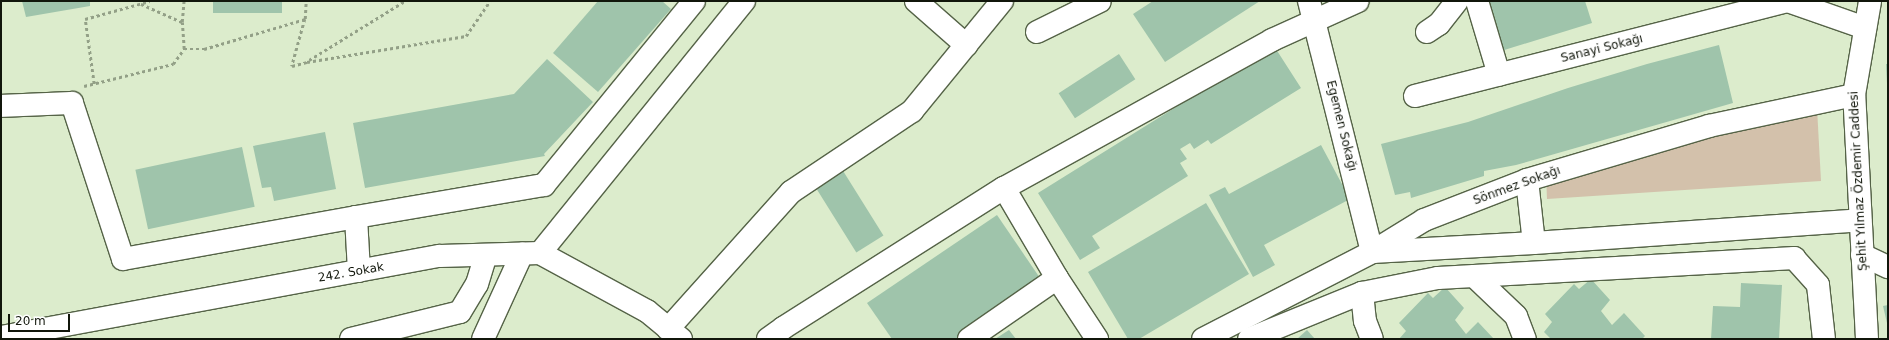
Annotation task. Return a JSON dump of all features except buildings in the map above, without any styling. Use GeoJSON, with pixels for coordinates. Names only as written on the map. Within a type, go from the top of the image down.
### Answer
{"type":"FeatureCollection","features":[{"type":"Feature","properties":{"kind":"street"},"geometry":{"type":"LineString","coordinates":[[1,106],[72,103],[124,259],[356,216],[544,185],[694,1]]}},
{"type":"Feature","properties":{"kind":"street"},"geometry":{"type":"LineString","coordinates":[[483,339],[531,253],[744,1]]}},
{"type":"Feature","properties":{"kind":"street"},"geometry":{"type":"LineString","coordinates":[[916,1],[966,45]]}},
{"type":"Feature","properties":{"kind":"street"},"geometry":{"type":"LineString","coordinates":[[531,253],[647,311],[675,334],[791,192],[912,111],[1002,1]]}},
{"type":"Feature","properties":{"kind":"street"},"geometry":{"type":"LineString","coordinates":[[1038,32],[1100,1]]}},
{"type":"Feature","properties":{"kind":"street"},"geometry":{"type":"LineString","coordinates":[[768,339],[1004,188],[1272,40],[1312,11],[1358,1]]}},
{"type":"Feature","properties":{"kind":"street"},"geometry":{"type":"LineString","coordinates":[[1427,32],[1438,24],[1457,1]]}},
{"type":"Feature","properties":{"kind":"street"},"geometry":{"type":"LineString","coordinates":[[1478,1],[1499,75]]}},
{"type":"Feature","properties":{"kind":"street"},"geometry":{"type":"LineString","coordinates":[[1789,1],[1865,28]]}},
{"type":"Feature","properties":{"kind":"street","name":"Sanayi Sokağı"},"geometry":{"type":"LineString","coordinates":[[1415,96],[1789,1]]}},
{"type":"Feature","properties":{"kind":"street","name":"Şehit Yılmaz Özdemir Caddesi"},"geometry":{"type":"LineString","coordinates":[[1867,339],[1854,95],[1870,1]]}},
{"type":"Feature","properties":{"kind":"street","name":"Egemen Sokağı"},"geometry":{"type":"LineString","coordinates":[[1312,11],[1372,252]]}},
{"type":"Feature","properties":{"kind":"street","name":"Sönmez Sokağı"},"geometry":{"type":"LineString","coordinates":[[1203,339],[1372,252],[1424,220],[1527,180],[1709,126],[1854,95]]}},
{"type":"Feature","properties":{"kind":"street"},"geometry":{"type":"LineString","coordinates":[[1527,180],[1534,243]]}},
{"type":"Feature","properties":{"kind":"street"},"geometry":{"type":"LineString","coordinates":[[1004,188],[1058,278],[1097,339]]}},
{"type":"Feature","properties":{"kind":"street"},"geometry":{"type":"LineString","coordinates":[[356,216],[359,271]]}},
{"type":"Feature","properties":{"kind":"street"},"geometry":{"type":"LineString","coordinates":[[1372,252],[1534,243],[1860,220]]}},
{"type":"Feature","properties":{"kind":"street","name":"242. Sokak"},"geometry":{"type":"LineString","coordinates":[[1,337],[440,256],[531,253]]}},
{"type":"Feature","properties":{"kind":"street"},"geometry":{"type":"LineString","coordinates":[[351,339],[441,318],[460,312],[477,284],[486,255]]}},
{"type":"Feature","properties":{"kind":"street"},"geometry":{"type":"LineString","coordinates":[[1862,255],[1888,267]]}},
{"type":"Feature","properties":{"kind":"street"},"geometry":{"type":"LineString","coordinates":[[1249,339],[1362,293],[1438,278],[1794,258],[1818,285],[1824,339]]}},
{"type":"Feature","properties":{"kind":"street"},"geometry":{"type":"LineString","coordinates":[[1474,276],[1516,316],[1525,339]]}},
{"type":"Feature","properties":{"kind":"street"},"geometry":{"type":"LineString","coordinates":[[969,339],[1058,278]]}},
{"type":"Feature","properties":{"kind":"street"},"geometry":{"type":"LineString","coordinates":[[1362,293],[1365,321],[1372,339]]}},
{"type":"Feature","properties":{"kind":"path"},"geometry":{"type":"LineString","coordinates":[[94,84],[85,20],[150,1]]}},
{"type":"Feature","properties":{"kind":"path"},"geometry":{"type":"LineString","coordinates":[[78,87],[173,64],[184,49],[182,22],[184,1]]}},
{"type":"Feature","properties":{"kind":"path"},"geometry":{"type":"LineString","coordinates":[[306,1],[305,19],[292,66],[307,62],[466,36],[490,1]]}},
{"type":"Feature","properties":{"kind":"path"},"geometry":{"type":"LineString","coordinates":[[307,62],[405,1]]}},
{"type":"Feature","properties":{"kind":"path"},"geometry":{"type":"LineString","coordinates":[[140,3],[182,22]]}},
{"type":"Feature","properties":{"kind":"path"},"geometry":{"type":"LineString","coordinates":[[184,49],[204,48],[305,19]]}},
{"type":"Feature","properties":{"kind":"shaded area"},"geometry":{"type":"Polygon","coordinates":[[[1817,108],[1821,181],[1547,199],[1546,175],[1817,108]]]}}]}
